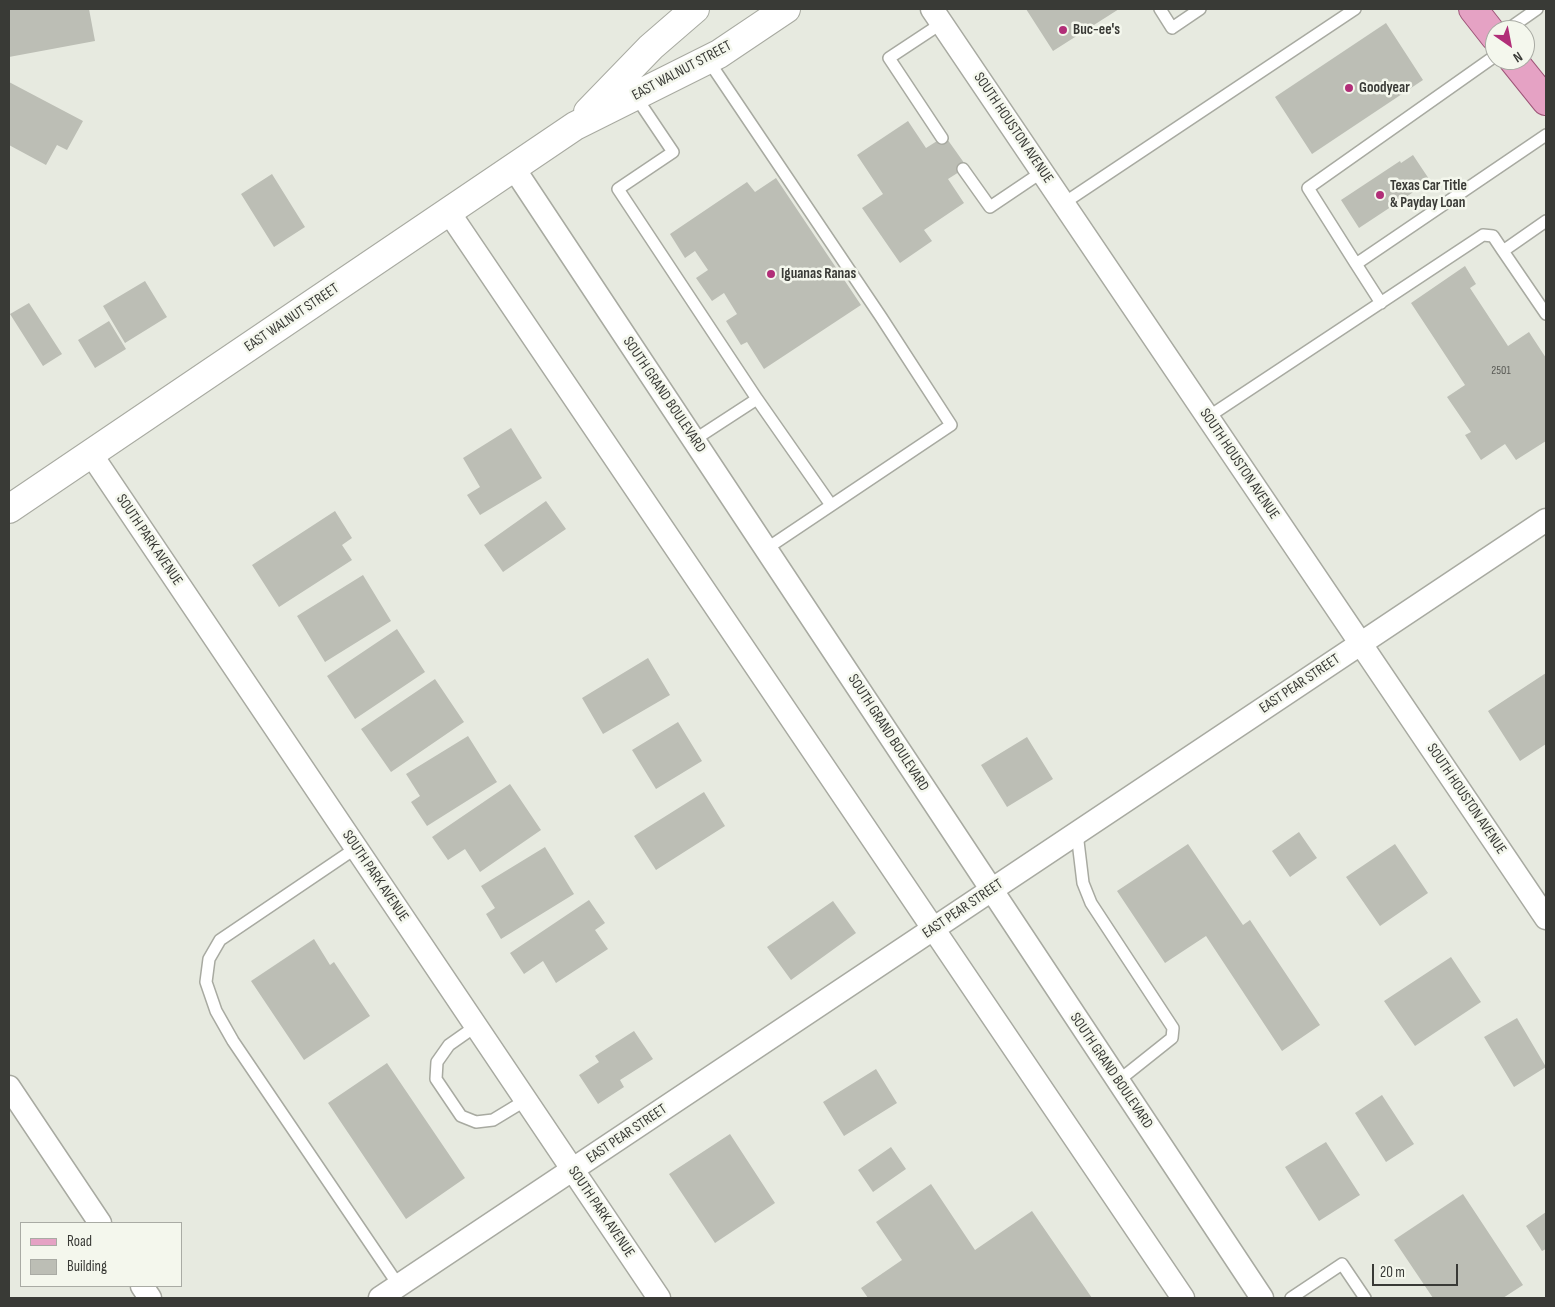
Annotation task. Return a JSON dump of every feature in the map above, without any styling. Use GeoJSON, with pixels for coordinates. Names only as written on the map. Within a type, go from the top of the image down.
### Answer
{"type":"FeatureCollection","features":[{"type":"Feature","properties":{"kind":"main road"},"geometry":{"type":"LineString","coordinates":[[1473,9],[1485,24]]}},
{"type":"Feature","properties":{"kind":"main road"},"geometry":{"type":"LineString","coordinates":[[1522,70],[1545,96]]}},
{"type":"Feature","properties":{"kind":"street","name":"EAST WALNUT STREET"},"geometry":{"type":"LineString","coordinates":[[629,86],[651,47],[695,9]]}},
{"type":"Feature","properties":{"kind":"street","name":"EAST WALNUT STREET"},"geometry":{"type":"LineString","coordinates":[[9,509],[575,126],[629,86],[708,60],[786,9]]}},
{"type":"Feature","properties":{"kind":"street","name":"SOUTH HOUSTON AVENUE"},"geometry":{"type":"LineString","coordinates":[[937,16],[1546,918]]}},
{"type":"Feature","properties":{"kind":"street","name":"SOUTH GRAND BOULEVARD"},"geometry":{"type":"LineString","coordinates":[[513,168],[1262,1298]]}},
{"type":"Feature","properties":{"kind":"street"},"geometry":{"type":"LineString","coordinates":[[448,212],[1183,1298]]}},
{"type":"Feature","properties":{"kind":"street","name":"SOUTH PARK AVENUE"},"geometry":{"type":"LineString","coordinates":[[91,454],[659,1298]]}},
{"type":"Feature","properties":{"kind":"street","name":"EAST PEAR STREET"},"geometry":{"type":"LineString","coordinates":[[380,1298],[1546,520]]}},
{"type":"Feature","properties":{"kind":"street"},"geometry":{"type":"LineString","coordinates":[[9,1087],[99,1222]]}},
{"type":"Feature","properties":{"kind":"street"},"geometry":{"type":"LineString","coordinates":[[143,1287],[150,1298]]}},
{"type":"Feature","properties":{"kind":"lane"},"geometry":{"type":"LineString","coordinates":[[1160,9],[1172,28],[1200,9]]}},
{"type":"Feature","properties":{"kind":"lane"},"geometry":{"type":"LineString","coordinates":[[1064,203],[1355,9]]}},
{"type":"Feature","properties":{"kind":"lane"},"geometry":{"type":"LineString","coordinates":[[1521,20],[1537,9]]}},
{"type":"Feature","properties":{"kind":"lane"},"geometry":{"type":"LineString","coordinates":[[937,16],[889,58],[942,138]]}},
{"type":"Feature","properties":{"kind":"lane"},"geometry":{"type":"LineString","coordinates":[[708,60],[881,316],[950,425],[766,549]]}},
{"type":"Feature","properties":{"kind":"lane"},"geometry":{"type":"LineString","coordinates":[[1381,303],[1308,188],[1485,63]]}},
{"type":"Feature","properties":{"kind":"lane"},"geometry":{"type":"LineString","coordinates":[[629,86],[673,152],[618,189],[757,399],[831,505]]}},
{"type":"Feature","properties":{"kind":"lane"},"geometry":{"type":"LineString","coordinates":[[1356,264],[1546,135]]}},
{"type":"Feature","properties":{"kind":"lane"},"geometry":{"type":"LineString","coordinates":[[963,169],[990,207],[1042,172]]}},
{"type":"Feature","properties":{"kind":"lane"},"geometry":{"type":"LineString","coordinates":[[1503,251],[1546,221]]}},
{"type":"Feature","properties":{"kind":"lane"},"geometry":{"type":"LineString","coordinates":[[1208,417],[1483,235],[1493,236],[1546,314]]}},
{"type":"Feature","properties":{"kind":"lane"},"geometry":{"type":"LineString","coordinates":[[694,440],[757,399]]}},
{"type":"Feature","properties":{"kind":"lane"},"geometry":{"type":"LineString","coordinates":[[1077,833],[1083,883],[1091,904],[1138,972],[1173,1028],[1172,1038],[1118,1081]]}},
{"type":"Feature","properties":{"kind":"lane"},"geometry":{"type":"LineString","coordinates":[[356,848],[220,940],[209,959],[206,982],[216,1011],[232,1041],[399,1286]]}},
{"type":"Feature","properties":{"kind":"lane"},"geometry":{"type":"LineString","coordinates":[[476,1026],[449,1045],[437,1062],[436,1079],[461,1116],[476,1122],[493,1120],[526,1100]]}},
{"type":"Feature","properties":{"kind":"lane"},"geometry":{"type":"LineString","coordinates":[[1291,1298],[1342,1264],[1365,1298]]}},
{"type":"Feature","properties":{"kind":"building"},"geometry":{"type":"Polygon","coordinates":[[[9,9],[89,9],[95,41],[9,57],[9,9]]]}},
{"type":"Feature","properties":{"kind":"building","name":"Buc-ee's"},"geometry":{"type":"Polygon","coordinates":[[[1026,9],[1119,9],[1053,51],[1026,9]]]}},
{"type":"Feature","properties":{"kind":"building","name":"Goodyear"},"geometry":{"type":"Polygon","coordinates":[[[1386,23],[1423,80],[1312,154],[1275,97],[1386,23]]]}},
{"type":"Feature","properties":{"kind":"building"},"geometry":{"type":"Polygon","coordinates":[[[9,82],[83,121],[67,150],[57,145],[46,165],[9,145],[9,82]]]}},
{"type":"Feature","properties":{"kind":"building"},"geometry":{"type":"Polygon","coordinates":[[[908,121],[926,148],[945,136],[967,167],[948,179],[964,203],[924,230],[932,241],[900,263],[862,208],[883,194],[857,155],[908,121]]]}},
{"type":"Feature","properties":{"kind":"building","name":"Texas Car Title & Payday Loan"},"geometry":{"type":"Polygon","coordinates":[[[1413,155],[1429,179],[1417,187],[1418,189],[1359,228],[1341,200],[1400,161],[1401,163],[1413,155]]]}},
{"type":"Feature","properties":{"kind":"building"},"geometry":{"type":"Polygon","coordinates":[[[272,174],[305,227],[274,247],[241,194],[272,174]]]}},
{"type":"Feature","properties":{"kind":"building","name":"Iguanas Ranas"},"geometry":{"type":"Polygon","coordinates":[[[776,178],[861,305],[764,369],[747,342],[741,345],[726,321],[737,314],[724,293],[712,301],[696,278],[708,270],[695,251],[685,258],[670,234],[747,182],[755,192],[776,178]]]}},
{"type":"Feature","properties":{"kind":"building"},"geometry":{"type":"Polygon","coordinates":[[[1465,266],[1476,284],[1470,288],[1508,346],[1529,332],[1546,358],[1546,441],[1516,460],[1505,444],[1481,460],[1465,435],[1471,432],[1447,397],[1465,385],[1411,303],[1465,266]]]}},
{"type":"Feature","properties":{"kind":"building"},"geometry":{"type":"Polygon","coordinates":[[[145,281],[167,317],[125,343],[103,306],[145,281]]]}},
{"type":"Feature","properties":{"kind":"building"},"geometry":{"type":"Polygon","coordinates":[[[29,303],[62,354],[43,366],[10,314],[29,303]]]}},
{"type":"Feature","properties":{"kind":"building"},"geometry":{"type":"Polygon","coordinates":[[[109,321],[126,349],[95,368],[78,340],[109,321]]]}},
{"type":"Feature","properties":{"kind":"building"},"geometry":{"type":"Polygon","coordinates":[[[511,428],[542,478],[480,515],[467,495],[480,487],[463,458],[511,428]]]}},
{"type":"Feature","properties":{"kind":"building"},"geometry":{"type":"Polygon","coordinates":[[[546,501],[566,529],[503,572],[484,545],[546,501]]]}},
{"type":"Feature","properties":{"kind":"building"},"geometry":{"type":"Polygon","coordinates":[[[335,511],[352,538],[342,545],[352,560],[279,607],[252,565],[335,511]]]}},
{"type":"Feature","properties":{"kind":"building"},"geometry":{"type":"Polygon","coordinates":[[[363,575],[391,621],[325,662],[297,616],[363,575]]]}},
{"type":"Feature","properties":{"kind":"building"},"geometry":{"type":"Polygon","coordinates":[[[397,629],[425,672],[355,719],[327,676],[397,629]]]}},
{"type":"Feature","properties":{"kind":"building"},"geometry":{"type":"Polygon","coordinates":[[[648,658],[670,695],[603,734],[582,698],[648,658]]]}},
{"type":"Feature","properties":{"kind":"building"},"geometry":{"type":"Polygon","coordinates":[[[1546,673],[1546,744],[1520,761],[1488,711],[1546,673]]]}},
{"type":"Feature","properties":{"kind":"building"},"geometry":{"type":"Polygon","coordinates":[[[435,679],[464,722],[391,772],[361,729],[435,679]]]}},
{"type":"Feature","properties":{"kind":"building"},"geometry":{"type":"Polygon","coordinates":[[[678,722],[702,761],[656,789],[632,750],[678,722]]]}},
{"type":"Feature","properties":{"kind":"building"},"geometry":{"type":"Polygon","coordinates":[[[468,736],[497,782],[427,826],[411,802],[420,796],[406,774],[468,736]]]}},
{"type":"Feature","properties":{"kind":"building"},"geometry":{"type":"Polygon","coordinates":[[[1027,737],[1053,779],[1007,807],[981,765],[1027,737]]]}},
{"type":"Feature","properties":{"kind":"building"},"geometry":{"type":"Polygon","coordinates":[[[510,784],[541,830],[480,872],[465,849],[448,860],[432,837],[510,784]]]}},
{"type":"Feature","properties":{"kind":"building"},"geometry":{"type":"Polygon","coordinates":[[[704,792],[725,826],[656,870],[634,836],[704,792]]]}},
{"type":"Feature","properties":{"kind":"building"},"geometry":{"type":"Polygon","coordinates":[[[1299,832],[1317,858],[1290,877],[1272,851],[1299,832]]]}},
{"type":"Feature","properties":{"kind":"building"},"geometry":{"type":"Polygon","coordinates":[[[1188,844],[1243,925],[1250,920],[1320,1025],[1282,1051],[1206,936],[1165,963],[1117,891],[1188,844]]]}},
{"type":"Feature","properties":{"kind":"building"},"geometry":{"type":"Polygon","coordinates":[[[1395,844],[1428,893],[1380,926],[1346,877],[1395,844]]]}},
{"type":"Feature","properties":{"kind":"building"},"geometry":{"type":"Polygon","coordinates":[[[545,847],[574,894],[501,939],[486,914],[495,908],[481,886],[545,847]]]}},
{"type":"Feature","properties":{"kind":"building"},"geometry":{"type":"Polygon","coordinates":[[[589,900],[605,923],[595,930],[608,949],[556,983],[543,961],[524,974],[510,953],[589,900]]]}},
{"type":"Feature","properties":{"kind":"building"},"geometry":{"type":"Polygon","coordinates":[[[833,901],[856,933],[791,980],[767,947],[833,901]]]}},
{"type":"Feature","properties":{"kind":"building"},"geometry":{"type":"Polygon","coordinates":[[[314,939],[330,965],[334,962],[370,1016],[304,1060],[251,981],[314,939]]]}},
{"type":"Feature","properties":{"kind":"building"},"geometry":{"type":"Polygon","coordinates":[[[1451,957],[1481,1002],[1415,1046],[1384,1001],[1451,957]]]}},
{"type":"Feature","properties":{"kind":"building"},"geometry":{"type":"Polygon","coordinates":[[[1517,1018],[1546,1067],[1514,1087],[1484,1037],[1517,1018]]]}},
{"type":"Feature","properties":{"kind":"building"},"geometry":{"type":"Polygon","coordinates":[[[634,1031],[653,1059],[620,1080],[624,1087],[598,1104],[579,1075],[599,1062],[595,1056],[634,1031]]]}},
{"type":"Feature","properties":{"kind":"building"},"geometry":{"type":"Polygon","coordinates":[[[387,1063],[465,1178],[406,1219],[328,1103],[387,1063]]]}},
{"type":"Feature","properties":{"kind":"building"},"geometry":{"type":"Polygon","coordinates":[[[876,1069],[897,1103],[844,1136],[823,1102],[876,1069]]]}},
{"type":"Feature","properties":{"kind":"building"},"geometry":{"type":"Polygon","coordinates":[[[1382,1095],[1414,1144],[1386,1162],[1355,1113],[1382,1095]]]}},
{"type":"Feature","properties":{"kind":"building"},"geometry":{"type":"Polygon","coordinates":[[[730,1134],[775,1203],[715,1243],[669,1174],[730,1134]]]}},
{"type":"Feature","properties":{"kind":"building"},"geometry":{"type":"Polygon","coordinates":[[[1326,1142],[1360,1195],[1319,1221],[1285,1167],[1326,1142]]]}},
{"type":"Feature","properties":{"kind":"building"},"geometry":{"type":"Polygon","coordinates":[[[891,1147],[906,1169],[873,1192],[858,1170],[891,1147]]]}},
{"type":"Feature","properties":{"kind":"building"},"geometry":{"type":"Polygon","coordinates":[[[931,1184],[975,1250],[1032,1211],[1092,1298],[868,1298],[861,1288],[902,1260],[876,1222],[931,1184]]]}},
{"type":"Feature","properties":{"kind":"building"},"geometry":{"type":"Polygon","coordinates":[[[1463,1194],[1523,1285],[1503,1298],[1433,1298],[1394,1240],[1463,1194]]]}},
{"type":"Feature","properties":{"kind":"building"},"geometry":{"type":"Polygon","coordinates":[[[1546,1212],[1546,1249],[1542,1251],[1526,1226],[1546,1212]]]}},
{"type":"Feature","properties":{"kind":"place","name":"Buc-ee's"},"geometry":{"type":"Point","coordinates":[1063,30]}},
{"type":"Feature","properties":{"kind":"place","name":"Goodyear"},"geometry":{"type":"Point","coordinates":[1349,88]}},
{"type":"Feature","properties":{"kind":"place","name":"Texas Car Title & Payday Loan"},"geometry":{"type":"Point","coordinates":[1380,195]}},
{"type":"Feature","properties":{"kind":"place","name":"Iguanas Ranas"},"geometry":{"type":"Point","coordinates":[771,274]}}]}
